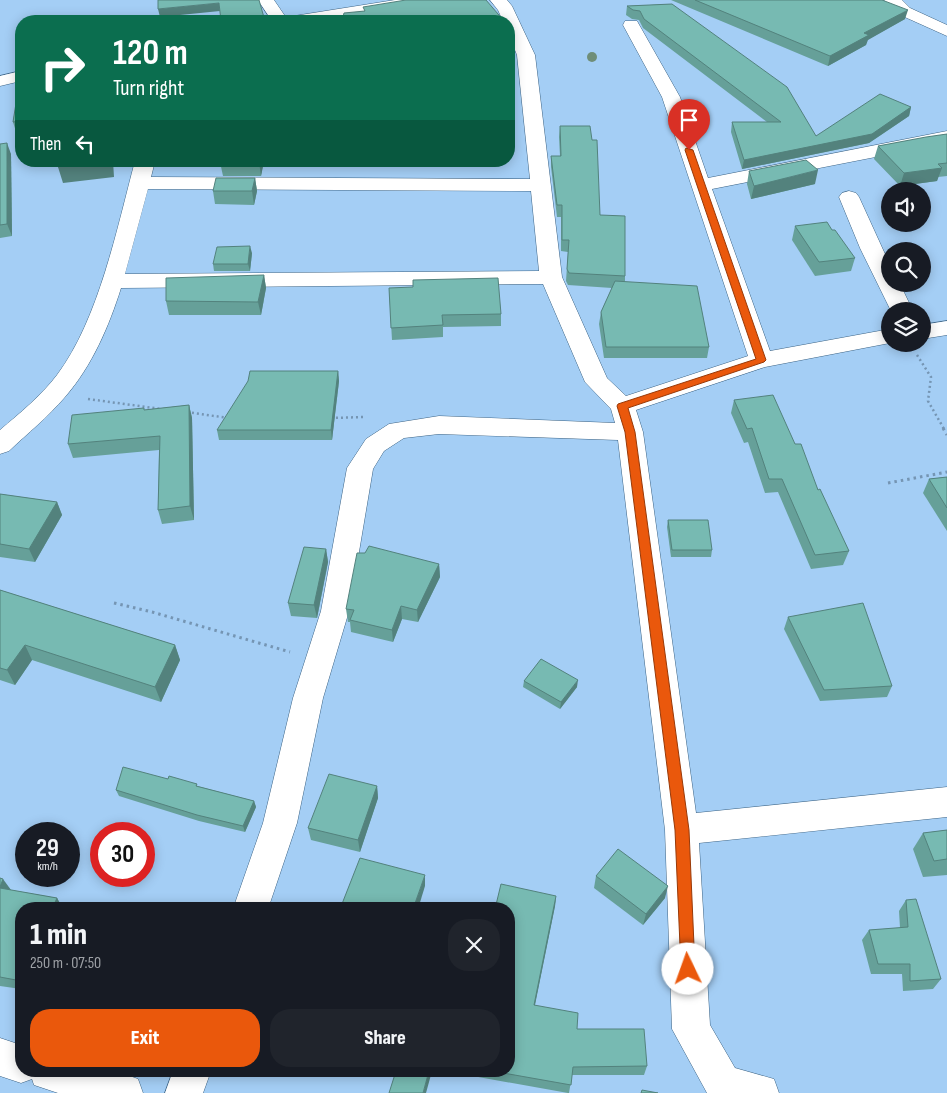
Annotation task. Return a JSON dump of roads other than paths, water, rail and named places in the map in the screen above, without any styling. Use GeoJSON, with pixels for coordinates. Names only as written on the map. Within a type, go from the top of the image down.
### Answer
{"type":"FeatureCollection","features":[{"type":"Feature","properties":{"kind":"street"},"geometry":{"type":"LineString","coordinates":[[266,0],[276,15]]}},
{"type":"Feature","properties":{"kind":"street"},"geometry":{"type":"LineString","coordinates":[[331,15],[425,0]]}},
{"type":"Feature","properties":{"kind":"street"},"geometry":{"type":"LineString","coordinates":[[498,0],[509,15]]}},
{"type":"Feature","properties":{"kind":"street"},"geometry":{"type":"LineString","coordinates":[[897,1],[904,11],[947,31]]}},
{"type":"Feature","properties":{"kind":"street"},"geometry":{"type":"LineString","coordinates":[[631,25],[671,97],[761,360]]}},
{"type":"Feature","properties":{"kind":"street"},"geometry":{"type":"LineString","coordinates":[[515,30],[526,55],[551,277],[597,382],[626,419],[682,830],[690,1029],[723,1084],[760,1093]]}},
{"type":"Feature","properties":{"kind":"street"},"geometry":{"type":"LineString","coordinates":[[0,81],[15,77]]}},
{"type":"Feature","properties":{"kind":"street"},"geometry":{"type":"LineString","coordinates":[[701,185],[947,137]]}},
{"type":"Feature","properties":{"kind":"street"},"geometry":{"type":"LineString","coordinates":[[0,445],[52,394],[72,371],[89,338],[113,281],[143,167]]}},
{"type":"Feature","properties":{"kind":"street"},"geometry":{"type":"LineString","coordinates":[[139,183],[540,185]]}},
{"type":"Feature","properties":{"kind":"street"},"geometry":{"type":"LineString","coordinates":[[849,197],[898,302]]}},
{"type":"Feature","properties":{"kind":"street"},"geometry":{"type":"LineString","coordinates":[[113,281],[551,277]]}},
{"type":"Feature","properties":{"kind":"street"},"geometry":{"type":"LineString","coordinates":[[931,336],[947,328]]}},
{"type":"Feature","properties":{"kind":"street"},"geometry":{"type":"LineString","coordinates":[[252,902],[280,822],[308,698],[335,611],[360,468],[375,445],[398,430],[439,425],[626,419],[761,360],[881,338]]}},
{"type":"Feature","properties":{"kind":"street"},"geometry":{"type":"LineString","coordinates":[[682,830],[947,802]]}},
{"type":"Feature","properties":{"kind":"street"},"geometry":{"type":"LineString","coordinates":[[0,1057],[15,1062]]}},
{"type":"Feature","properties":{"kind":"street"},"geometry":{"type":"LineString","coordinates":[[69,1077],[124,1093]]}},
{"type":"Feature","properties":{"kind":"street"},"geometry":{"type":"LineString","coordinates":[[184,1093],[190,1077]]}}]}
